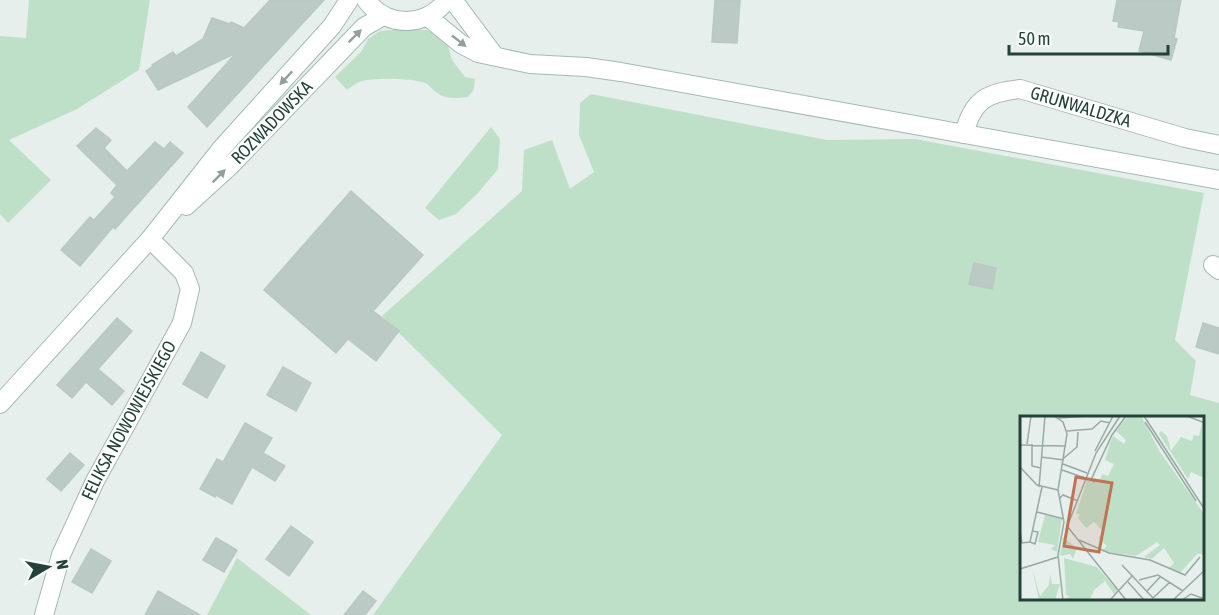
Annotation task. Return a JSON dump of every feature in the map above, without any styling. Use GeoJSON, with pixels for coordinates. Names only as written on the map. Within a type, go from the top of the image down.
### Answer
{"type":"FeatureCollection","features":[{"type":"Feature","properties":{"kind":"street","name":"ROZWADOWSKA"},"geometry":{"type":"LineString","coordinates":[[0,404],[154,234],[221,149],[332,26],[349,0]]}},
{"type":"Feature","properties":{"kind":"street"},"geometry":{"type":"LineString","coordinates":[[366,0],[382,16],[397,21],[413,21],[428,17],[447,0]]}},
{"type":"Feature","properties":{"kind":"street"},"geometry":{"type":"LineString","coordinates":[[453,0],[494,55]]}},
{"type":"Feature","properties":{"kind":"street","name":"ROZWADOWSKA"},"geometry":{"type":"LineString","coordinates":[[154,234],[213,183],[364,27],[382,16]]}},
{"type":"Feature","properties":{"kind":"street"},"geometry":{"type":"LineString","coordinates":[[428,17],[461,44],[478,53],[530,64],[586,67],[621,72],[1219,180]]}},
{"type":"Feature","properties":{"kind":"street","name":"GRUNWALDZKA"},"geometry":{"type":"LineString","coordinates":[[964,134],[968,118],[982,100],[996,92],[1020,89],[1185,138],[1219,145]]}},
{"type":"Feature","properties":{"kind":"street","name":"FELIKSA NOWOWIEJSKIEGO"},"geometry":{"type":"LineString","coordinates":[[44,615],[61,555],[95,481],[182,323],[190,289],[184,273],[154,234]]}},
{"type":"Feature","properties":{"kind":"green space"},"geometry":{"type":"Polygon","coordinates":[[[29,0],[150,0],[139,70],[77,109],[9,140],[51,180],[8,223],[0,214],[0,36],[26,38],[29,0]]]}},
{"type":"Feature","properties":{"kind":"green space"},"geometry":{"type":"Polygon","coordinates":[[[427,30],[447,42],[452,60],[465,77],[475,79],[474,89],[468,97],[447,97],[440,95],[425,83],[402,79],[365,80],[347,90],[335,77],[361,52],[368,39],[380,31],[427,30]]]}},
{"type":"Feature","properties":{"kind":"green space"},"geometry":{"type":"Polygon","coordinates":[[[591,94],[827,140],[915,139],[1204,193],[1175,340],[1196,361],[1190,395],[1219,403],[1219,615],[373,615],[502,435],[382,316],[522,191],[524,150],[552,140],[570,189],[594,172],[579,135],[580,103],[591,94]]]}},
{"type":"Feature","properties":{"kind":"green space"},"geometry":{"type":"Polygon","coordinates":[[[491,127],[500,139],[498,169],[456,214],[439,220],[425,208],[491,127]]]}},
{"type":"Feature","properties":{"kind":"green space"},"geometry":{"type":"Polygon","coordinates":[[[237,558],[311,615],[207,615],[237,558]]]}},
{"type":"Feature","properties":{"kind":"building"},"geometry":{"type":"Polygon","coordinates":[[[270,0],[324,0],[207,127],[188,107],[236,53],[158,90],[146,71],[152,65],[173,52],[176,56],[203,39],[212,18],[230,24],[231,22],[244,28],[270,0]]]}},
{"type":"Feature","properties":{"kind":"building"},"geometry":{"type":"Polygon","coordinates":[[[715,0],[740,0],[737,43],[712,42],[715,0]]]}},
{"type":"Feature","properties":{"kind":"building"},"geometry":{"type":"Polygon","coordinates":[[[1117,0],[1181,0],[1174,38],[1177,39],[1171,60],[1139,51],[1144,31],[1118,27],[1119,22],[1113,21],[1117,0]]]}},
{"type":"Feature","properties":{"kind":"building"},"geometry":{"type":"Polygon","coordinates":[[[96,128],[111,140],[104,148],[127,171],[155,142],[164,149],[170,142],[183,153],[115,229],[113,227],[80,266],[61,250],[90,217],[94,220],[115,197],[111,193],[117,185],[77,146],[96,128]]]}},
{"type":"Feature","properties":{"kind":"building"},"geometry":{"type":"Polygon","coordinates":[[[351,191],[423,255],[373,311],[399,331],[376,361],[348,339],[336,353],[264,290],[351,191]]]}},
{"type":"Feature","properties":{"kind":"building"},"geometry":{"type":"Polygon","coordinates":[[[974,263],[996,268],[992,289],[969,284],[974,263]]]}},
{"type":"Feature","properties":{"kind":"building"},"geometry":{"type":"Polygon","coordinates":[[[117,318],[132,331],[98,369],[124,391],[112,405],[86,382],[72,398],[57,385],[117,318]]]}},
{"type":"Feature","properties":{"kind":"building"},"geometry":{"type":"Polygon","coordinates":[[[1203,323],[1219,328],[1219,354],[1196,347],[1203,323]]]}},
{"type":"Feature","properties":{"kind":"building"},"geometry":{"type":"Polygon","coordinates":[[[201,352],[225,366],[207,398],[183,384],[201,352]]]}},
{"type":"Feature","properties":{"kind":"building"},"geometry":{"type":"Polygon","coordinates":[[[283,367],[311,383],[296,411],[267,395],[283,367]]]}},
{"type":"Feature","properties":{"kind":"building"},"geometry":{"type":"Polygon","coordinates":[[[245,423],[272,438],[263,453],[285,466],[275,481],[252,467],[232,504],[200,489],[217,459],[223,462],[245,423]]]}},
{"type":"Feature","properties":{"kind":"building"},"geometry":{"type":"Polygon","coordinates":[[[70,453],[84,465],[61,491],[47,479],[70,453]]]}},
{"type":"Feature","properties":{"kind":"building"},"geometry":{"type":"Polygon","coordinates":[[[291,526],[313,542],[289,576],[266,559],[291,526]]]}},
{"type":"Feature","properties":{"kind":"building"},"geometry":{"type":"Polygon","coordinates":[[[216,538],[237,550],[224,572],[203,560],[216,538]]]}},
{"type":"Feature","properties":{"kind":"building"},"geometry":{"type":"Polygon","coordinates":[[[91,549],[111,561],[92,593],[72,582],[91,549]]]}},
{"type":"Feature","properties":{"kind":"building"},"geometry":{"type":"Polygon","coordinates":[[[158,591],[200,615],[145,615],[158,591]]]}},
{"type":"Feature","properties":{"kind":"building"},"geometry":{"type":"Polygon","coordinates":[[[363,591],[376,601],[365,615],[344,615],[363,591]]]}}]}
